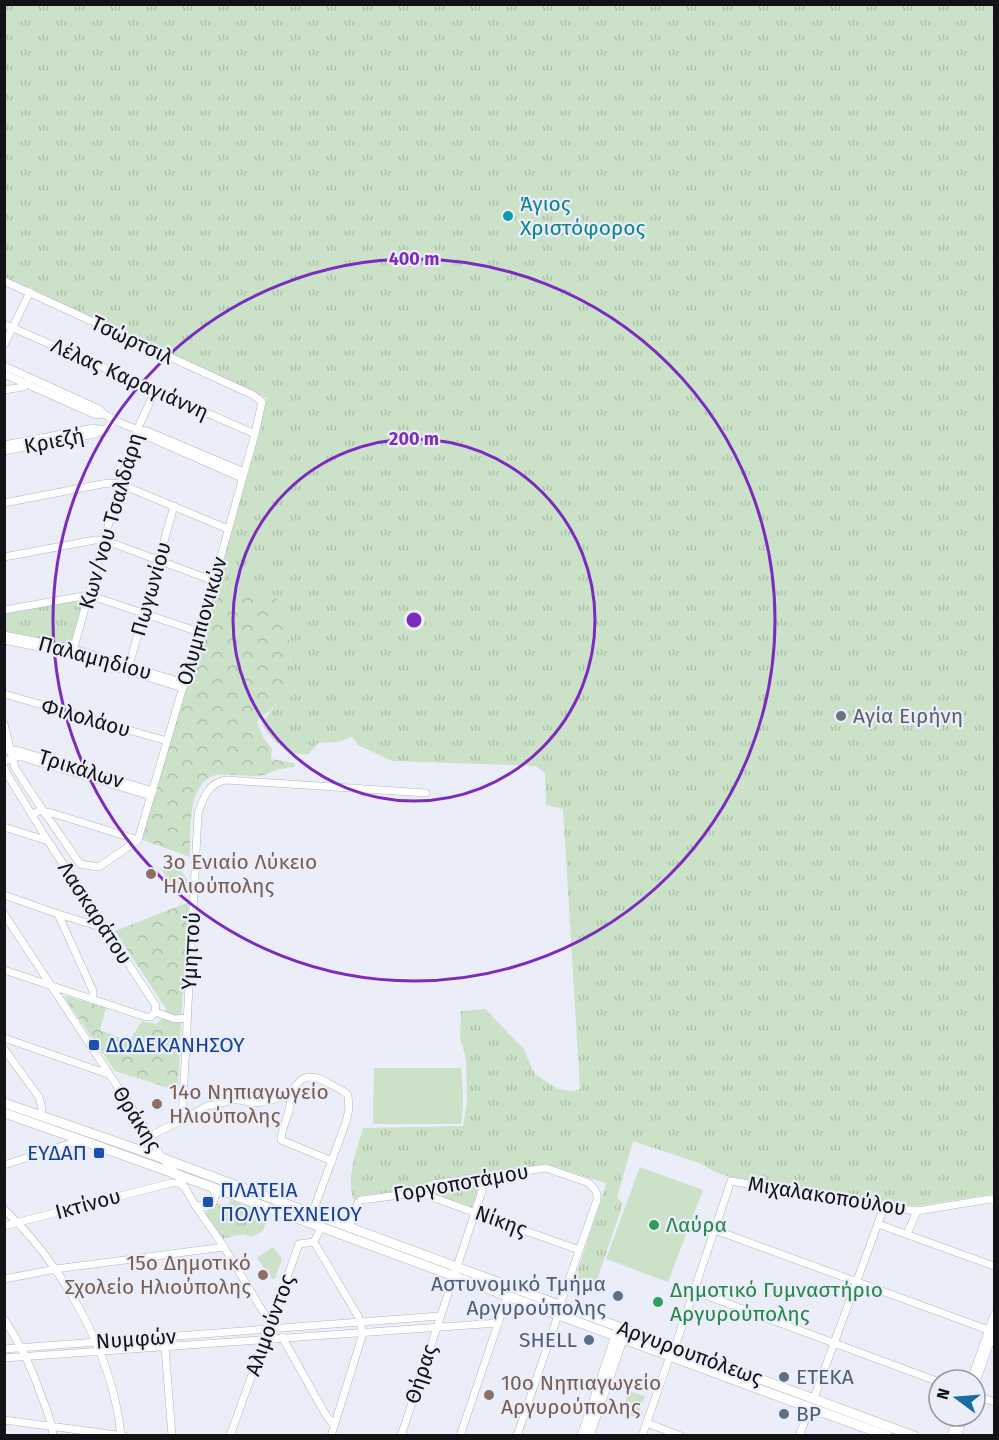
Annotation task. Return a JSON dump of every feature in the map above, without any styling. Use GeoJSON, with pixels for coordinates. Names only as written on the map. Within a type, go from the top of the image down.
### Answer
{"type":"FeatureCollection","features":[{"type":"Feature","properties":{"kind":"main road","name":"Αργυρουπόλεως"},"geometry":{"type":"LineString","coordinates":[[4,1103],[162,1158],[349,1228],[455,1272],[507,1297],[559,1310]]}},
{"type":"Feature","properties":{"kind":"main road","name":"Αργυρουπόλεως"},"geometry":{"type":"LineString","coordinates":[[4,1113],[321,1227],[455,1272],[812,1403],[914,1436]]}},
{"type":"Feature","properties":{"kind":"main road"},"geometry":{"type":"LineString","coordinates":[[582,1436],[621,1333]]}},
{"type":"Feature","properties":{"kind":"main road"},"geometry":{"type":"LineString","coordinates":[[589,1436],[621,1333]]}},
{"type":"Feature","properties":{"kind":"main road","name":"Αργυρουπόλεως"},"geometry":{"type":"LineString","coordinates":[[812,1403],[888,1436]]}},
{"type":"Feature","properties":{"kind":"street","name":"Τσώρτσιλ"},"geometry":{"type":"LineString","coordinates":[[4,281],[260,399]]}},
{"type":"Feature","properties":{"kind":"street"},"geometry":{"type":"LineString","coordinates":[[4,345],[30,292]]}},
{"type":"Feature","properties":{"kind":"street","name":"Λέλας Καραγιάννη"},"geometry":{"type":"LineString","coordinates":[[4,324],[255,434]]}},
{"type":"Feature","properties":{"kind":"street"},"geometry":{"type":"LineString","coordinates":[[4,366],[29,381]]}},
{"type":"Feature","properties":{"kind":"street"},"geometry":{"type":"LineString","coordinates":[[4,374],[29,381],[99,410],[139,430],[144,435],[243,475]]}},
{"type":"Feature","properties":{"kind":"street"},"geometry":{"type":"LineString","coordinates":[[4,390],[23,387],[29,381]]}},
{"type":"Feature","properties":{"kind":"street","name":"Κων/νου Τσαλδάρη"},"geometry":{"type":"LineString","coordinates":[[73,652],[120,484],[155,391]]}},
{"type":"Feature","properties":{"kind":"street","name":"Ολυμπιονικών"},"geometry":{"type":"LineString","coordinates":[[138,841],[255,434],[262,407],[260,399]]}},
{"type":"Feature","properties":{"kind":"street","name":"Κριεζή"},"geometry":{"type":"LineString","coordinates":[[4,451],[95,434],[111,426],[114,419]]}},
{"type":"Feature","properties":{"kind":"street","name":"Κριεζή"},"geometry":{"type":"LineString","coordinates":[[4,445],[94,428],[103,430]]}},
{"type":"Feature","properties":{"kind":"street"},"geometry":{"type":"LineString","coordinates":[[4,503],[112,483],[120,484],[228,529]]}},
{"type":"Feature","properties":{"kind":"street","name":"Πωγωνίου"},"geometry":{"type":"LineString","coordinates":[[128,669],[174,506]]}},
{"type":"Feature","properties":{"kind":"street"},"geometry":{"type":"LineString","coordinates":[[4,557],[104,540],[214,581]]}},
{"type":"Feature","properties":{"kind":"street"},"geometry":{"type":"LineString","coordinates":[[4,610],[89,595],[198,632]]}},
{"type":"Feature","properties":{"kind":"street","name":"Παλαμηδίου"},"geometry":{"type":"LineString","coordinates":[[4,635],[73,652],[183,686]]}},
{"type":"Feature","properties":{"kind":"street","name":"Παλαμηδίου"},"geometry":{"type":"LineString","coordinates":[[4,640],[73,652]]}},
{"type":"Feature","properties":{"kind":"street","name":"Φιλολάου"},"geometry":{"type":"LineString","coordinates":[[4,694],[167,741]]}},
{"type":"Feature","properties":{"kind":"street","name":"Λασκαράτου"},"geometry":{"type":"LineString","coordinates":[[4,724],[8,760],[80,864],[99,867],[138,841]]}},
{"type":"Feature","properties":{"kind":"street","name":"Τρικάλων"},"geometry":{"type":"LineString","coordinates":[[7,750],[24,752],[152,793]]}},
{"type":"Feature","properties":{"kind":"street","name":"Τρικάλων"},"geometry":{"type":"LineString","coordinates":[[8,760],[22,757],[152,793]]}},
{"type":"Feature","properties":{"kind":"street","name":"Λασκαράτου"},"geometry":{"type":"LineString","coordinates":[[4,767],[48,842],[156,1006],[155,1012]]}},
{"type":"Feature","properties":{"kind":"street","name":"Υμηττού"},"geometry":{"type":"LineString","coordinates":[[182,1120],[198,814],[206,793],[214,784],[226,780],[426,793]]}},
{"type":"Feature","properties":{"kind":"street"},"geometry":{"type":"LineString","coordinates":[[32,815],[43,810],[138,841]]}},
{"type":"Feature","properties":{"kind":"street"},"geometry":{"type":"LineString","coordinates":[[4,827],[48,842]]}},
{"type":"Feature","properties":{"kind":"street"},"geometry":{"type":"LineString","coordinates":[[4,895],[104,928]]}},
{"type":"Feature","properties":{"kind":"street","name":"Θράκης"},"geometry":{"type":"LineString","coordinates":[[4,914],[150,1136],[162,1158],[177,1174],[224,1247],[268,1320],[269,1326]]}},
{"type":"Feature","properties":{"kind":"street"},"geometry":{"type":"LineString","coordinates":[[58,914],[93,992],[93,1000]]}},
{"type":"Feature","properties":{"kind":"street"},"geometry":{"type":"LineString","coordinates":[[4,970],[146,1017],[151,1017],[155,1012],[175,1019],[188,1018]]}},
{"type":"Feature","properties":{"kind":"street"},"geometry":{"type":"LineString","coordinates":[[4,1038],[108,1074]]}},
{"type":"Feature","properties":{"kind":"street"},"geometry":{"type":"LineString","coordinates":[[4,1049],[39,1097],[42,1109],[40,1116]]}},
{"type":"Feature","properties":{"kind":"street"},"geometry":{"type":"LineString","coordinates":[[150,1136],[207,1106],[233,1099],[263,1102],[282,1097],[301,1080],[309,1077],[318,1078],[348,1095],[349,1109],[312,1214]]}},
{"type":"Feature","properties":{"kind":"street"},"geometry":{"type":"LineString","coordinates":[[290,1092],[291,1106],[281,1140],[332,1161]]}},
{"type":"Feature","properties":{"kind":"street"},"geometry":{"type":"LineString","coordinates":[[4,1165],[81,1140]]}},
{"type":"Feature","properties":{"kind":"street","name":"Γοργοποτάμου"},"geometry":{"type":"LineString","coordinates":[[349,1228],[361,1200],[423,1192],[433,1184],[546,1168],[589,1183],[597,1194],[597,1200],[579,1250]]}},
{"type":"Feature","properties":{"kind":"street"},"geometry":{"type":"LineString","coordinates":[[184,1187],[171,1183],[181,1170],[189,1169]]}},
{"type":"Feature","properties":{"kind":"street","name":"Θήρας"},"geometry":{"type":"LineString","coordinates":[[401,1436],[487,1176]]}},
{"type":"Feature","properties":{"kind":"street","name":"Μιχαλακοπούλου"},"geometry":{"type":"LineString","coordinates":[[715,1230],[731,1181],[917,1211],[990,1199],[994,1201]]}},
{"type":"Feature","properties":{"kind":"street","name":"Ικτίνου"},"geometry":{"type":"LineString","coordinates":[[4,1226],[171,1183]]}},
{"type":"Feature","properties":{"kind":"street"},"geometry":{"type":"LineString","coordinates":[[195,1205],[204,1207],[213,1203],[216,1194],[210,1186]]}},
{"type":"Feature","properties":{"kind":"street","name":"Νίκης"},"geometry":{"type":"LineString","coordinates":[[423,1192],[579,1250]]}},
{"type":"Feature","properties":{"kind":"street"},"geometry":{"type":"LineString","coordinates":[[800,1436],[884,1207]]}},
{"type":"Feature","properties":{"kind":"street"},"geometry":{"type":"LineString","coordinates":[[4,1209],[18,1222],[56,1269],[79,1307],[99,1351],[114,1395],[122,1435],[4,1420]]}},
{"type":"Feature","properties":{"kind":"street"},"geometry":{"type":"LineString","coordinates":[[907,1234],[917,1211]]}},
{"type":"Feature","properties":{"kind":"street"},"geometry":{"type":"LineString","coordinates":[[878,1224],[994,1266]]}},
{"type":"Feature","properties":{"kind":"street","name":"Αλιμούντος"},"geometry":{"type":"LineString","coordinates":[[230,1436],[299,1244],[314,1242],[321,1227]]}},
{"type":"Feature","properties":{"kind":"street"},"geometry":{"type":"LineString","coordinates":[[642,1436],[715,1230],[993,1331]]}},
{"type":"Feature","properties":{"kind":"street"},"geometry":{"type":"LineString","coordinates":[[314,1242],[360,1322],[363,1332],[330,1436]]}},
{"type":"Feature","properties":{"kind":"street"},"geometry":{"type":"LineString","coordinates":[[4,1279],[56,1269],[224,1247]]}},
{"type":"Feature","properties":{"kind":"street"},"geometry":{"type":"LineString","coordinates":[[517,1436],[579,1250]]}},
{"type":"Feature","properties":{"kind":"street"},"geometry":{"type":"LineString","coordinates":[[694,1291],[927,1378]]}},
{"type":"Feature","properties":{"kind":"street"},"geometry":{"type":"LineString","coordinates":[[460,1436],[507,1297]]}},
{"type":"Feature","properties":{"kind":"street"},"geometry":{"type":"LineString","coordinates":[[981,1368],[993,1331],[994,1315]]}},
{"type":"Feature","properties":{"kind":"street","name":"Νυμφών"},"geometry":{"type":"LineString","coordinates":[[4,1349],[269,1326],[278,1328],[440,1316]]}},
{"type":"Feature","properties":{"kind":"street"},"geometry":{"type":"LineString","coordinates":[[4,1319],[26,1356],[52,1426],[53,1436]]}},
{"type":"Feature","properties":{"kind":"street","name":"Νυμφών"},"geometry":{"type":"LineString","coordinates":[[4,1358],[498,1323]]}},
{"type":"Feature","properties":{"kind":"street"},"geometry":{"type":"LineString","coordinates":[[278,1328],[326,1415],[334,1425]]}},
{"type":"Feature","properties":{"kind":"street"},"geometry":{"type":"LineString","coordinates":[[977,1368],[993,1331]]}},
{"type":"Feature","properties":{"kind":"street"},"geometry":{"type":"LineString","coordinates":[[165,1347],[172,1436]]}},
{"type":"Feature","properties":{"kind":"street"},"geometry":{"type":"LineString","coordinates":[[647,1423],[681,1436]]}},
{"type":"Feature","properties":{"kind":"green space"},"geometry":{"type":"Polygon","coordinates":[[[5,5],[994,5],[994,1194],[917,1206],[885,1203],[730,1177],[699,1163],[633,1141],[617,1198],[623,1203],[595,1286],[575,1279],[606,1184],[602,1182],[545,1164],[430,1183],[422,1188],[360,1196],[355,1203],[351,1176],[363,1128],[463,1126],[467,1101],[466,1059],[460,1037],[461,1011],[485,1009],[523,1048],[535,1074],[558,1089],[573,1091],[580,1089],[563,809],[546,805],[545,773],[536,766],[392,761],[358,745],[352,737],[338,742],[318,743],[309,754],[298,754],[280,745],[267,732],[262,723],[278,702],[291,670],[289,626],[275,595],[213,587],[267,398],[5,277],[5,5]]]}},
{"type":"Feature","properties":{"kind":"green space"},"geometry":{"type":"Polygon","coordinates":[[[213,587],[275,595],[289,626],[291,670],[278,702],[257,722],[263,737],[272,749],[271,759],[294,763],[295,767],[279,769],[264,775],[217,775],[207,779],[195,797],[192,810],[190,857],[140,839],[213,587]]]}},
{"type":"Feature","properties":{"kind":"green space"},"geometry":{"type":"Polygon","coordinates":[[[81,599],[81,615],[71,643],[66,645],[5,633],[4,613],[81,599]]]}},
{"type":"Feature","properties":{"kind":"green space"},"geometry":{"type":"Polygon","coordinates":[[[173,859],[189,882],[176,891],[160,868],[173,859]]]}},
{"type":"Feature","properties":{"kind":"green space"},"geometry":{"type":"Polygon","coordinates":[[[189,902],[178,1091],[115,1071],[64,997],[106,1008],[100,1030],[129,1041],[142,1021],[156,1024],[166,1009],[115,931],[189,902]]]}},
{"type":"Feature","properties":{"kind":"green space"},"geometry":{"type":"Polygon","coordinates":[[[374,1068],[461,1068],[463,1110],[461,1124],[373,1124],[374,1068]]]}},
{"type":"Feature","properties":{"kind":"green space","name":"Λαύρα"},"geometry":{"type":"Polygon","coordinates":[[[640,1167],[703,1190],[668,1282],[606,1259],[640,1167]]]}},
{"type":"Feature","properties":{"kind":"green space"},"geometry":{"type":"Polygon","coordinates":[[[481,1179],[472,1208],[431,1194],[432,1188],[481,1179]]]}},
{"type":"Feature","properties":{"kind":"green space"},"geometry":{"type":"Polygon","coordinates":[[[230,1200],[269,1213],[263,1231],[251,1237],[244,1234],[221,1239],[205,1213],[217,1203],[228,1206],[230,1200]]]}},
{"type":"Feature","properties":{"kind":"green space"},"geometry":{"type":"Polygon","coordinates":[[[273,1247],[282,1259],[275,1279],[272,1279],[257,1258],[273,1247]]]}},
{"type":"Feature","properties":{"kind":"green space"},"geometry":{"type":"Polygon","coordinates":[[[629,1391],[645,1396],[637,1418],[622,1413],[629,1391]]]}},
{"type":"Feature","properties":{"kind":"place","name":"Άγιος Χριστόφορος"},"geometry":{"type":"Point","coordinates":[508,216]}},
{"type":"Feature","properties":{"kind":"place","name":"Αγία Ειρήνη"},"geometry":{"type":"Point","coordinates":[841,716]}},
{"type":"Feature","properties":{"kind":"place","name":"3ο Ενιαίο Λύκειο Ηλιούπολης"},"geometry":{"type":"Point","coordinates":[151,874]}},
{"type":"Feature","properties":{"kind":"place","name":"ΔΩΔΕΚΑΝΗΣΟΥ"},"geometry":{"type":"Point","coordinates":[94,1045]}},
{"type":"Feature","properties":{"kind":"place","name":"14ο Νηπιαγωγείο Ηλιούπολης"},"geometry":{"type":"Point","coordinates":[157,1104]}},
{"type":"Feature","properties":{"kind":"place","name":"ΕΥΔΑΠ"},"geometry":{"type":"Point","coordinates":[99,1153]}},
{"type":"Feature","properties":{"kind":"place","name":"ΠΛΑΤΕΙΑ ΠΟΛΥΤΕΧΝΕΙΟΥ"},"geometry":{"type":"Point","coordinates":[208,1202]}},
{"type":"Feature","properties":{"kind":"place","name":"Λαύρα"},"geometry":{"type":"Point","coordinates":[654,1225]}},
{"type":"Feature","properties":{"kind":"place","name":"15ο Δημοτικό Σχολείο Ηλιούπολης"},"geometry":{"type":"Point","coordinates":[263,1275]}},
{"type":"Feature","properties":{"kind":"place","name":"Αστυνομικό Τμήμα Αργυρούπολης"},"geometry":{"type":"Point","coordinates":[618,1296]}},
{"type":"Feature","properties":{"kind":"place","name":"Δημοτικό Γυμναστήριο Αργυρούπολης"},"geometry":{"type":"Point","coordinates":[658,1302]}},
{"type":"Feature","properties":{"kind":"place","name":"SHELL"},"geometry":{"type":"Point","coordinates":[589,1340]}},
{"type":"Feature","properties":{"kind":"place","name":"ΕΤΕΚΑ"},"geometry":{"type":"Point","coordinates":[784,1377]}},
{"type":"Feature","properties":{"kind":"place","name":"10ο Νηπιαγωγείο Αργυρούπολης"},"geometry":{"type":"Point","coordinates":[489,1395]}},
{"type":"Feature","properties":{"kind":"place","name":"BP"},"geometry":{"type":"Point","coordinates":[784,1414]}}]}
